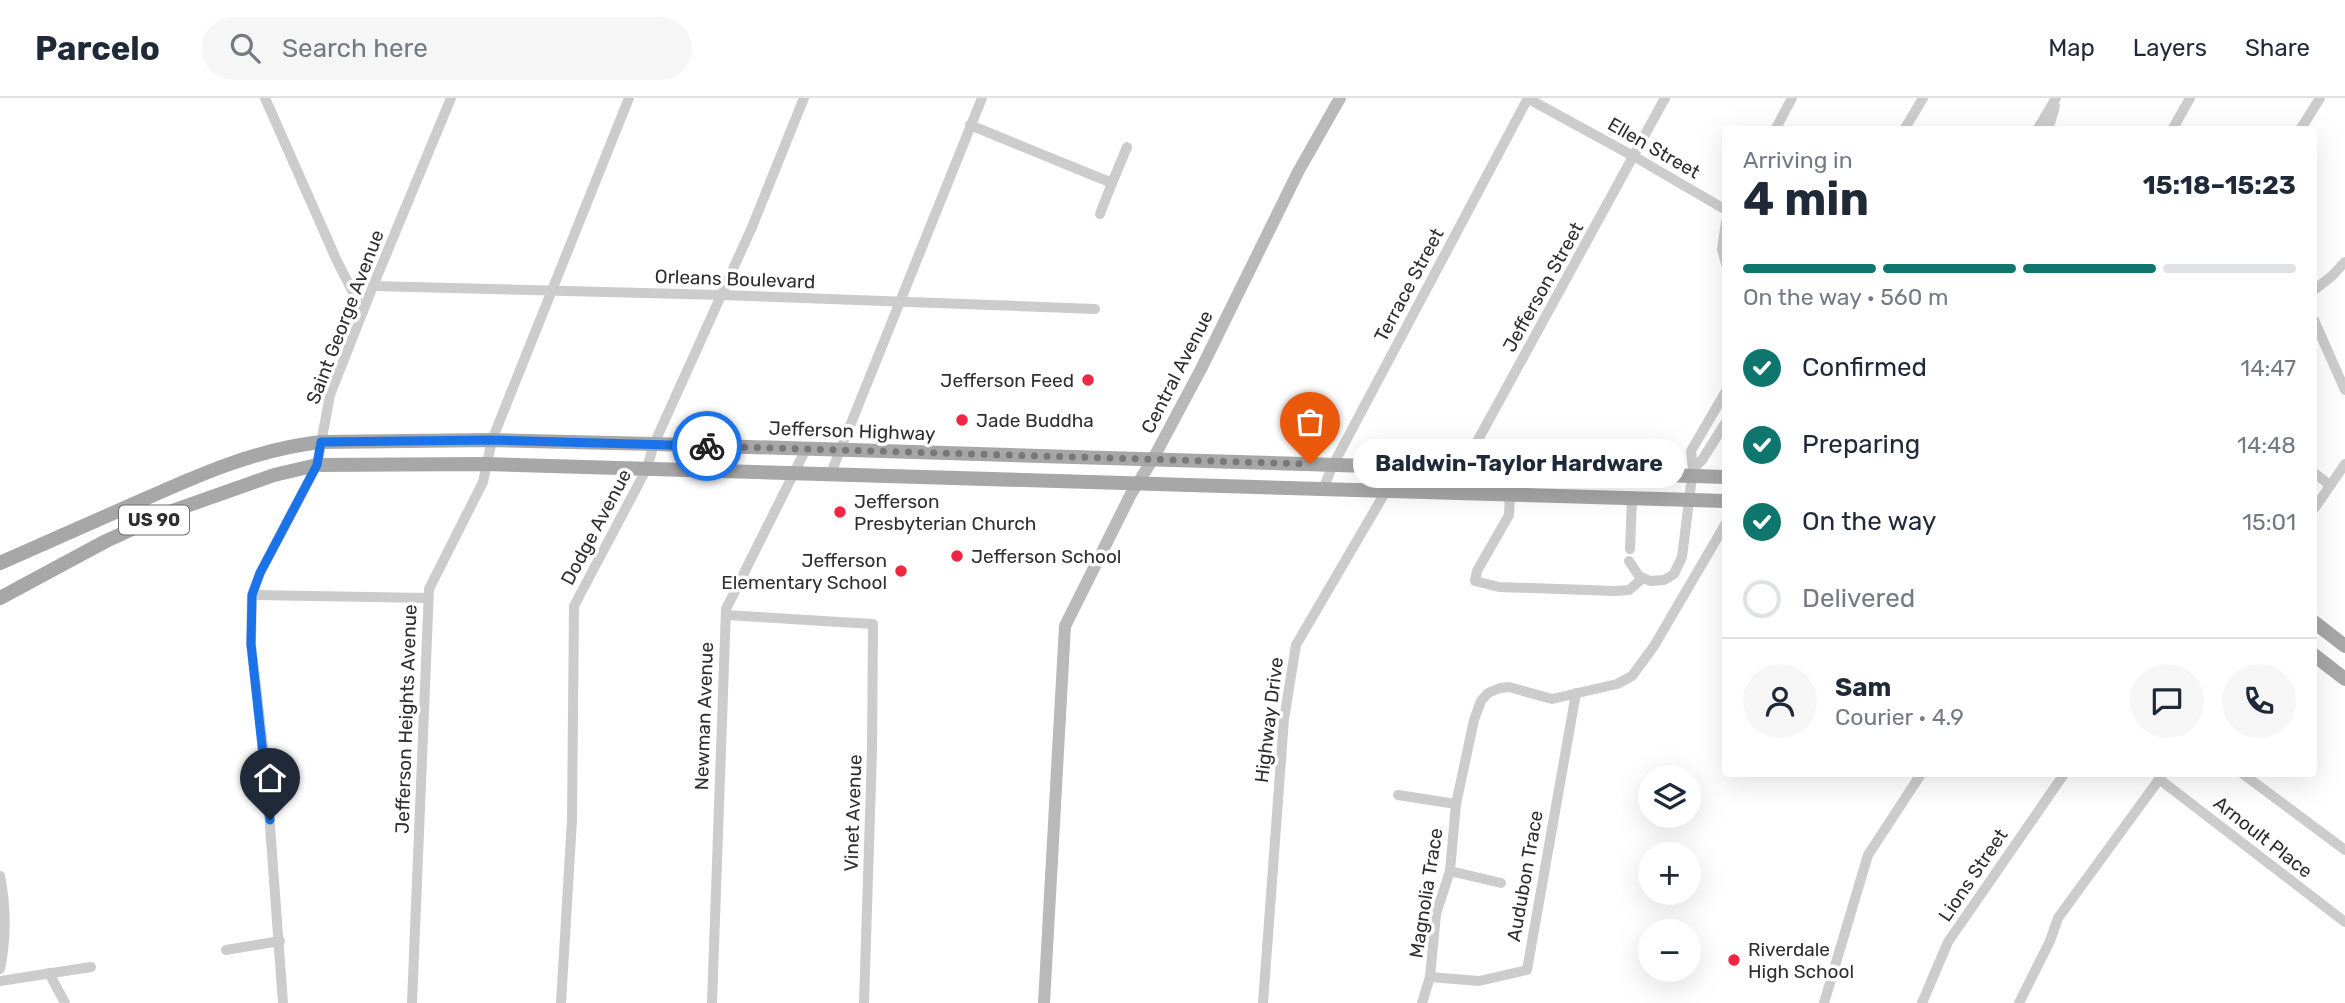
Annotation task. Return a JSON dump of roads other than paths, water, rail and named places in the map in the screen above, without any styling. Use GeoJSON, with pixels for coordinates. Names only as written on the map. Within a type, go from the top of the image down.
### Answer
{"type":"FeatureCollection","features":[{"type":"Feature","properties":{"kind":"main road","name":"Central Avenue"},"geometry":{"type":"LineString","coordinates":[[1044,1003],[1065,626],[1138,483],[1201,369],[1298,172],[1340,98]]}},
{"type":"Feature","properties":{"kind":"main road","name":"Jefferson Highway"},"geometry":{"type":"LineString","coordinates":[[0,563],[187,480],[236,462],[298,445],[321,442],[492,440],[1462,470],[1692,472],[1722,476]]}},
{"type":"Feature","properties":{"kind":"main road","name":"US 90"},"geometry":{"type":"LineString","coordinates":[[0,598],[106,541],[172,512],[243,485],[317,465],[486,464],[795,471],[1722,501]]}},
{"type":"Feature","properties":{"kind":"main road"},"geometry":{"type":"LineString","coordinates":[[97,520],[106,541]]}},
{"type":"Feature","properties":{"kind":"main road"},"geometry":{"type":"LineString","coordinates":[[2317,624],[2345,646]]}},
{"type":"Feature","properties":{"kind":"main road"},"geometry":{"type":"LineString","coordinates":[[2317,657],[2345,679]]}},
{"type":"Feature","properties":{"kind":"street"},"geometry":{"type":"LineString","coordinates":[[265,98],[337,261],[363,312]]}},
{"type":"Feature","properties":{"kind":"street","name":"Saint George Avenue"},"geometry":{"type":"LineString","coordinates":[[283,1003],[266,771],[251,644],[252,595],[260,573],[317,465],[330,396],[451,98]]}},
{"type":"Feature","properties":{"kind":"street","name":"Jefferson Heights Avenue"},"geometry":{"type":"LineString","coordinates":[[412,1003],[428,598],[433,579],[483,482],[492,440],[629,98]]}},
{"type":"Feature","properties":{"kind":"street","name":"Dodge Avenue"},"geometry":{"type":"LineString","coordinates":[[561,1003],[572,820],[574,606],[647,468],[654,444],[722,295],[804,98]]}},
{"type":"Feature","properties":{"kind":"street"},"geometry":{"type":"LineString","coordinates":[[831,473],[982,98]]}},
{"type":"Feature","properties":{"kind":"street","name":"Ellen Street"},"geometry":{"type":"LineString","coordinates":[[1527,98],[1722,208]]}},
{"type":"Feature","properties":{"kind":"street","name":"Terrace Street"},"geometry":{"type":"LineString","coordinates":[[1323,489],[1333,465],[1527,98]]}},
{"type":"Feature","properties":{"kind":"street","name":"Jefferson Street"},"geometry":{"type":"LineString","coordinates":[[1449,493],[1665,98]]}},
{"type":"Feature","properties":{"kind":"street"},"geometry":{"type":"LineString","coordinates":[[1777,126],[1792,98]]}},
{"type":"Feature","properties":{"kind":"street"},"geometry":{"type":"LineString","coordinates":[[1906,126],[1923,98]]}},
{"type":"Feature","properties":{"kind":"street"},"geometry":{"type":"LineString","coordinates":[[2040,126],[2057,98]]}},
{"type":"Feature","properties":{"kind":"street"},"geometry":{"type":"LineString","coordinates":[[2049,126],[2057,98]]}},
{"type":"Feature","properties":{"kind":"street"},"geometry":{"type":"LineString","coordinates":[[2174,126],[2190,98]]}},
{"type":"Feature","properties":{"kind":"street"},"geometry":{"type":"LineString","coordinates":[[2302,126],[2320,98]]}},
{"type":"Feature","properties":{"kind":"street"},"geometry":{"type":"LineString","coordinates":[[970,125],[1112,183]]}},
{"type":"Feature","properties":{"kind":"street"},"geometry":{"type":"LineString","coordinates":[[1100,214],[1127,147]]}},
{"type":"Feature","properties":{"kind":"street"},"geometry":{"type":"LineString","coordinates":[[2317,288],[2345,262]]}},
{"type":"Feature","properties":{"kind":"street","name":"Orleans Boulevard"},"geometry":{"type":"LineString","coordinates":[[373,286],[722,295],[1095,309]]}},
{"type":"Feature","properties":{"kind":"street"},"geometry":{"type":"LineString","coordinates":[[2317,327],[2345,390]]}},
{"type":"Feature","properties":{"kind":"street"},"geometry":{"type":"LineString","coordinates":[[1629,561],[1639,576],[1650,581],[1664,580],[1674,574],[1682,557],[1692,472],[1691,452],[1722,398]]}},
{"type":"Feature","properties":{"kind":"street"},"geometry":{"type":"LineString","coordinates":[[1692,472],[1722,428]]}},
{"type":"Feature","properties":{"kind":"street","name":"Newman Avenue"},"geometry":{"type":"LineString","coordinates":[[712,1003],[726,608],[806,449]]}},
{"type":"Feature","properties":{"kind":"street"},"geometry":{"type":"LineString","coordinates":[[2317,504],[2345,464]]}},
{"type":"Feature","properties":{"kind":"street","name":"Highway Drive"},"geometry":{"type":"LineString","coordinates":[[1263,1003],[1284,719],[1296,645],[1397,467]]}},
{"type":"Feature","properties":{"kind":"street"},"geometry":{"type":"LineString","coordinates":[[2317,475],[2330,485]]}},
{"type":"Feature","properties":{"kind":"street"},"geometry":{"type":"LineString","coordinates":[[1510,495],[1509,516],[1477,570],[1475,581],[1499,587],[1582,591],[1629,590],[1643,578]]}},
{"type":"Feature","properties":{"kind":"street"},"geometry":{"type":"LineString","coordinates":[[1630,548],[1632,498]]}},
{"type":"Feature","properties":{"kind":"street"},"geometry":{"type":"LineString","coordinates":[[1456,804],[1474,720],[1481,701],[1488,693],[1509,687],[1552,699],[1617,684],[1632,676],[1654,646],[1722,530]]}},
{"type":"Feature","properties":{"kind":"street"},"geometry":{"type":"LineString","coordinates":[[252,595],[428,598]]}},
{"type":"Feature","properties":{"kind":"street","name":"Vinet Avenue"},"geometry":{"type":"LineString","coordinates":[[726,615],[873,624],[864,1003]]}},
{"type":"Feature","properties":{"kind":"street","name":"Audubon Trace"},"geometry":{"type":"LineString","coordinates":[[1430,977],[1479,981],[1527,970],[1576,693]]}},
{"type":"Feature","properties":{"kind":"street"},"geometry":{"type":"LineString","coordinates":[[1824,1003],[1868,855],[1919,777]]}},
{"type":"Feature","properties":{"kind":"street","name":"Lions Street"},"geometry":{"type":"LineString","coordinates":[[1922,1003],[1948,942],[2062,777]]}},
{"type":"Feature","properties":{"kind":"street"},"geometry":{"type":"LineString","coordinates":[[2021,1002],[2058,918],[2160,777]]}},
{"type":"Feature","properties":{"kind":"street","name":"Arnoult Place"},"geometry":{"type":"LineString","coordinates":[[2162,777],[2345,922]]}},
{"type":"Feature","properties":{"kind":"street"},"geometry":{"type":"LineString","coordinates":[[2247,777],[2345,850]]}},
{"type":"Feature","properties":{"kind":"street","name":"Magnolia Trace"},"geometry":{"type":"LineString","coordinates":[[1398,795],[1456,804],[1450,871],[1436,914],[1430,977],[1422,1003]]}},
{"type":"Feature","properties":{"kind":"street"},"geometry":{"type":"LineString","coordinates":[[1450,871],[1502,883]]}},
{"type":"Feature","properties":{"kind":"street"},"geometry":{"type":"LineString","coordinates":[[0,876],[4,949],[0,969]]}},
{"type":"Feature","properties":{"kind":"street"},"geometry":{"type":"LineString","coordinates":[[226,950],[280,941]]}},
{"type":"Feature","properties":{"kind":"street"},"geometry":{"type":"LineString","coordinates":[[0,981],[91,967]]}},
{"type":"Feature","properties":{"kind":"street"},"geometry":{"type":"LineString","coordinates":[[49,973],[65,1003]]}},
{"type":"Feature","properties":{"kind":"place","name":"Jefferson Feed"},"geometry":{"type":"Point","coordinates":[1088,380]}},
{"type":"Feature","properties":{"kind":"place","name":"Jade Buddha"},"geometry":{"type":"Point","coordinates":[962,420]}},
{"type":"Feature","properties":{"kind":"place","name":"Baldwin-Taylor Hardware"},"geometry":{"type":"Point","coordinates":[1310,464]}},
{"type":"Feature","properties":{"kind":"place","name":"Jefferson Presbyterian Church"},"geometry":{"type":"Point","coordinates":[840,512]}},
{"type":"Feature","properties":{"kind":"place","name":"Jefferson School"},"geometry":{"type":"Point","coordinates":[957,556]}},
{"type":"Feature","properties":{"kind":"place","name":"Jefferson Elementary School"},"geometry":{"type":"Point","coordinates":[901,571]}},
{"type":"Feature","properties":{"kind":"place","name":"Riverdale High School"},"geometry":{"type":"Point","coordinates":[1734,960]}}]}
